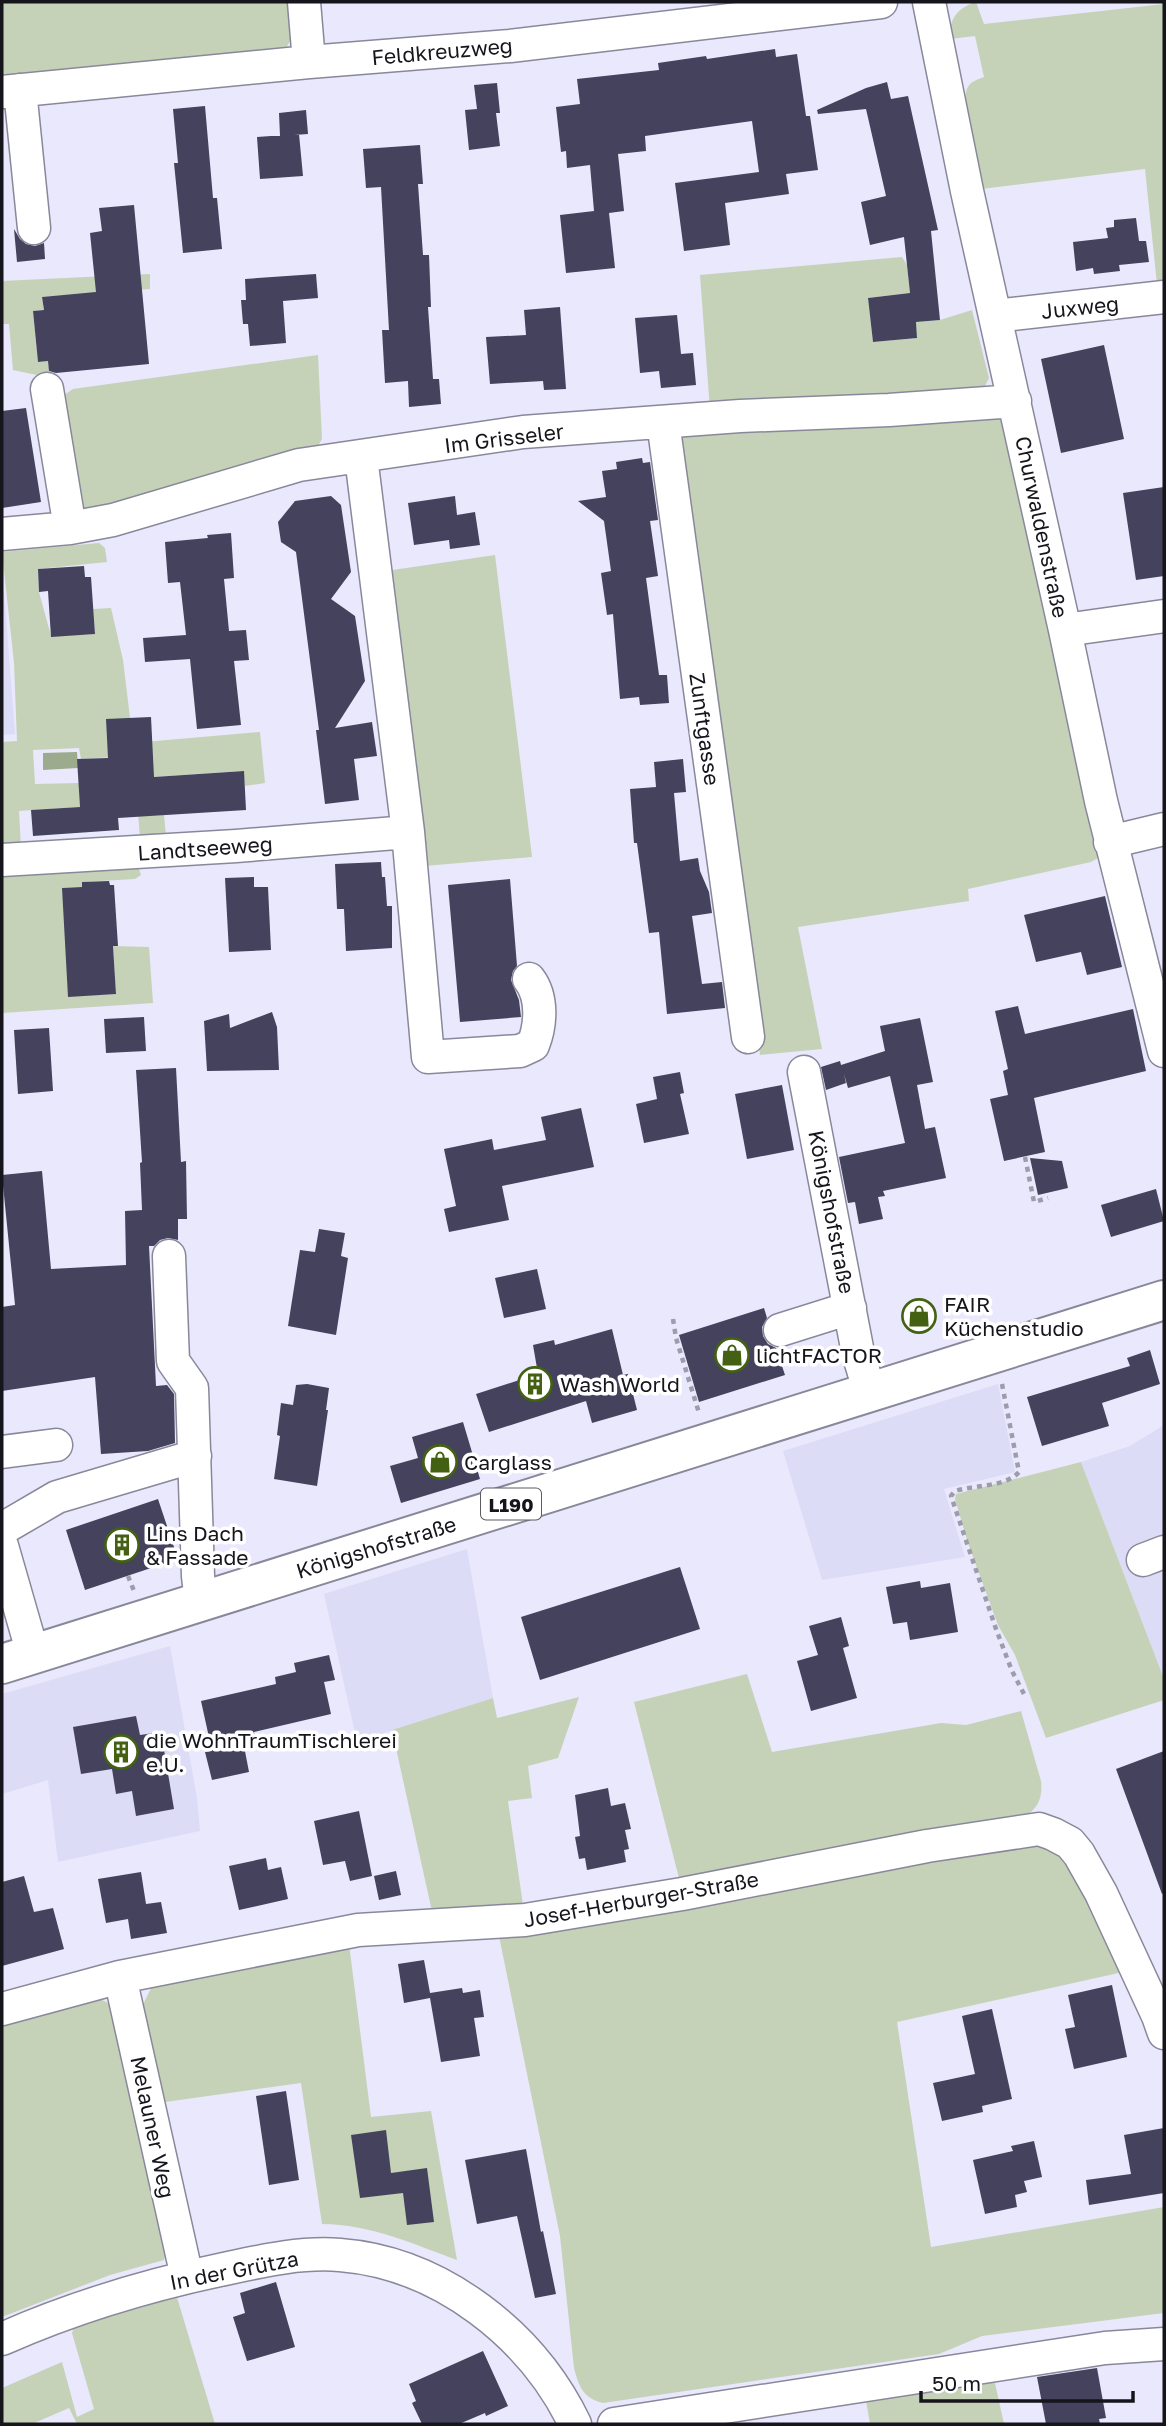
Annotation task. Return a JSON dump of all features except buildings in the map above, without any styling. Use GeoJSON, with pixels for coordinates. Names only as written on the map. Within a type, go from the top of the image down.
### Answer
{"type":"FeatureCollection","features":[{"type":"Feature","properties":{"kind":"main road","name":"Königshofstraße"},"geometry":{"type":"LineString","coordinates":[[17,1659],[1164,1300]]}},
{"type":"Feature","properties":{"kind":"street"},"geometry":{"type":"LineString","coordinates":[[304,2],[309,62]]}},
{"type":"Feature","properties":{"kind":"street","name":"Feldkreuzweg"},"geometry":{"type":"LineString","coordinates":[[11,91],[309,62],[510,46],[881,2]]}},
{"type":"Feature","properties":{"kind":"street","name":"Churwaldenstraße"},"geometry":{"type":"LineString","coordinates":[[929,2],[1110,842],[1162,1032]]}},
{"type":"Feature","properties":{"kind":"street"},"geometry":{"type":"LineString","coordinates":[[11,91],[34,228]]}},
{"type":"Feature","properties":{"kind":"street","name":"Juxweg"},"geometry":{"type":"LineString","coordinates":[[995,316],[1164,297]]}},
{"type":"Feature","properties":{"kind":"street"},"geometry":{"type":"LineString","coordinates":[[47,389],[70,528]]}},
{"type":"Feature","properties":{"kind":"street","name":"Im Grisseler"},"geometry":{"type":"LineString","coordinates":[[2,534],[70,528],[155,509],[299,466],[523,432],[1015,401]]}},
{"type":"Feature","properties":{"kind":"street","name":"Zunftgasse"},"geometry":{"type":"LineString","coordinates":[[663,422],[748,1037]]}},
{"type":"Feature","properties":{"kind":"street"},"geometry":{"type":"LineString","coordinates":[[361,457],[408,832],[428,1057],[520,1051],[533,1045],[540,1018],[535,986],[530,979]]}},
{"type":"Feature","properties":{"kind":"street"},"geometry":{"type":"LineString","coordinates":[[1065,630],[1164,616]]}},
{"type":"Feature","properties":{"kind":"street"},"geometry":{"type":"LineString","coordinates":[[1110,842],[1164,830]]}},
{"type":"Feature","properties":{"kind":"street","name":"Landtseeweg"},"geometry":{"type":"LineString","coordinates":[[2,860],[236,846],[408,832]]}},
{"type":"Feature","properties":{"kind":"street","name":"Königshofstraße"},"geometry":{"type":"LineString","coordinates":[[804,1072],[858,1353],[870,1393]]}},
{"type":"Feature","properties":{"kind":"street"},"geometry":{"type":"LineString","coordinates":[[169,1256],[173,1361],[192,1388],[201,1602]]}},
{"type":"Feature","properties":{"kind":"street"},"geometry":{"type":"LineString","coordinates":[[780,1330],[850,1308]]}},
{"type":"Feature","properties":{"kind":"street"},"geometry":{"type":"LineString","coordinates":[[2,1452],[56,1445]]}},
{"type":"Feature","properties":{"kind":"street"},"geometry":{"type":"LineString","coordinates":[[2,1529],[57,1497],[195,1456]]}},
{"type":"Feature","properties":{"kind":"street"},"geometry":{"type":"LineString","coordinates":[[2,1546],[17,1659]]}},
{"type":"Feature","properties":{"kind":"street","name":"Josef-Herburger-Straße"},"geometry":{"type":"LineString","coordinates":[[2,2008],[120,1977],[358,1930],[463,1926],[580,1912],[927,1846],[1039,1829],[1070,1843],[1083,1860],[1164,2033]]}},
{"type":"Feature","properties":{"kind":"street","name":"Melauner Weg"},"geometry":{"type":"LineString","coordinates":[[120,1977],[187,2277]]}},
{"type":"Feature","properties":{"kind":"street","name":"In der Grütza"},"geometry":{"type":"LineString","coordinates":[[2,2339],[46,2321],[187,2277],[271,2259],[340,2255],[402,2269],[440,2284],[462,2298],[518,2342],[549,2380],[575,2424]]}},
{"type":"Feature","properties":{"kind":"street"},"geometry":{"type":"LineString","coordinates":[[614,2424],[1105,2348],[1164,2344]]}},
{"type":"Feature","properties":{"kind":"path"},"geometry":{"type":"LineString","coordinates":[[1025,1157],[1034,1202],[1048,1198]]}},
{"type":"Feature","properties":{"kind":"path"},"geometry":{"type":"LineString","coordinates":[[673,1319],[676,1338],[701,1421]]}},
{"type":"Feature","properties":{"kind":"path"},"geometry":{"type":"LineString","coordinates":[[1001,1380],[1018,1475],[1001,1482],[955,1491],[951,1496],[996,1629],[1024,1694]]}},
{"type":"Feature","properties":{"kind":"shaded area"},"geometry":{"type":"Polygon","coordinates":[[[2,2],[292,2],[293,28],[283,51],[2,82],[2,2]]]}},
{"type":"Feature","properties":{"kind":"shaded area"},"geometry":{"type":"Polygon","coordinates":[[[976,2],[984,24],[1164,4],[1164,283],[1157,284],[1145,169],[981,189],[967,123],[965,97],[970,84],[984,77],[975,36],[950,39],[951,26],[956,15],[976,2]]]}},
{"type":"Feature","properties":{"kind":"shaded area"},"geometry":{"type":"Polygon","coordinates":[[[902,257],[907,265],[910,293],[868,298],[873,342],[917,338],[916,322],[940,320],[972,310],[989,378],[985,386],[710,410],[700,275],[902,257]]]}},
{"type":"Feature","properties":{"kind":"shaded area"},"geometry":{"type":"Polygon","coordinates":[[[150,274],[150,289],[42,297],[44,310],[33,311],[38,362],[48,361],[50,374],[37,375],[13,370],[9,324],[2,324],[2,281],[150,274]]]}},
{"type":"Feature","properties":{"kind":"shaded area"},"geometry":{"type":"Polygon","coordinates":[[[318,355],[322,439],[315,451],[91,513],[79,507],[61,397],[73,389],[318,355]]]}},
{"type":"Feature","properties":{"kind":"shaded area"},"geometry":{"type":"Polygon","coordinates":[[[996,416],[1001,420],[1008,438],[1098,858],[1091,862],[968,889],[969,901],[798,927],[822,1049],[760,1055],[678,434],[996,416]]]}},
{"type":"Feature","properties":{"kind":"shaded area"},"geometry":{"type":"Polygon","coordinates":[[[99,543],[105,548],[107,562],[38,569],[39,592],[51,636],[95,634],[93,609],[111,608],[123,660],[133,743],[260,732],[265,783],[245,786],[243,771],[154,777],[149,816],[164,815],[166,836],[140,838],[137,801],[114,757],[81,759],[79,748],[33,750],[35,784],[79,783],[80,807],[19,811],[21,849],[2,850],[2,742],[17,741],[14,663],[2,552],[99,543]]]}},
{"type":"Feature","properties":{"kind":"shaded area"},"geometry":{"type":"Polygon","coordinates":[[[495,555],[532,857],[424,866],[386,571],[495,555]]]}},
{"type":"Feature","properties":{"kind":"shaded area"},"geometry":{"type":"Polygon","coordinates":[[[2,592],[15,734],[2,735],[2,592]]]}},
{"type":"Feature","properties":{"kind":"shaded area"},"geometry":{"type":"Polygon","coordinates":[[[77,752],[78,768],[43,770],[43,753],[77,752]]]}},
{"type":"Feature","properties":{"kind":"shaded area"},"geometry":{"type":"Polygon","coordinates":[[[130,865],[139,869],[141,875],[135,879],[82,882],[82,887],[62,888],[89,995],[116,994],[113,946],[149,947],[153,1003],[2,1013],[2,874],[130,865]]]}},
{"type":"Feature","properties":{"kind":"shaded area"},"geometry":{"type":"Polygon","coordinates":[[[998,1384],[1015,1472],[944,1489],[965,1557],[822,1580],[783,1451],[998,1384]]]}},
{"type":"Feature","properties":{"kind":"shaded area"},"geometry":{"type":"Polygon","coordinates":[[[1164,1425],[1164,1679],[1081,1462],[1130,1446],[1164,1425]]]}},
{"type":"Feature","properties":{"kind":"shaded area"},"geometry":{"type":"Polygon","coordinates":[[[1081,1462],[1164,1679],[1164,1700],[1046,1738],[1015,1655],[998,1625],[955,1499],[956,1494],[1081,1462]]]}},
{"type":"Feature","properties":{"kind":"shaded area"},"geometry":{"type":"Polygon","coordinates":[[[467,1549],[493,1698],[357,1742],[324,1594],[467,1549]]]}},
{"type":"Feature","properties":{"kind":"shaded area"},"geometry":{"type":"Polygon","coordinates":[[[170,1646],[197,1798],[200,1831],[58,1862],[48,1780],[2,1794],[2,1694],[170,1646]]]}},
{"type":"Feature","properties":{"kind":"shaded area"},"geometry":{"type":"Polygon","coordinates":[[[747,1674],[772,1752],[941,1723],[966,1725],[1021,1711],[1041,1781],[1038,1802],[1024,1817],[680,1882],[634,1702],[747,1674]]]}},
{"type":"Feature","properties":{"kind":"shaded area"},"geometry":{"type":"Polygon","coordinates":[[[579,1697],[558,1758],[528,1766],[532,1798],[508,1801],[524,1912],[433,1916],[392,1730],[493,1698],[497,1718],[579,1697]]]}},
{"type":"Feature","properties":{"kind":"shaded area"},"geometry":{"type":"Polygon","coordinates":[[[1037,1845],[1053,1851],[1069,1864],[1123,1972],[897,2022],[931,2247],[1164,2207],[1164,2313],[982,2336],[939,2354],[603,2403],[586,2395],[574,2368],[560,2236],[499,1936],[929,1856],[1037,1845]]]}},
{"type":"Feature","properties":{"kind":"shaded area"},"geometry":{"type":"Polygon","coordinates":[[[349,1944],[371,2117],[431,2111],[457,2260],[374,2231],[322,2224],[301,2083],[158,2103],[141,2009],[152,1986],[349,1944]]]}},
{"type":"Feature","properties":{"kind":"shaded area"},"geometry":{"type":"Polygon","coordinates":[[[98,1998],[110,2004],[167,2251],[164,2260],[110,2275],[2,2317],[2,2021],[98,1998]]]}},
{"type":"Feature","properties":{"kind":"shaded area"},"geometry":{"type":"Polygon","coordinates":[[[176,2294],[215,2424],[77,2424],[69,2408],[32,2424],[2,2424],[2,2388],[62,2362],[77,2417],[94,2409],[72,2333],[75,2325],[176,2294]]]}},
{"type":"Feature","properties":{"kind":"shaded area"},"geometry":{"type":"Polygon","coordinates":[[[993,2374],[1004,2424],[870,2424],[865,2395],[993,2374]]]}},
{"type":"Feature","properties":{"kind":"place","name":"FAIR Küchenstudio"},"geometry":{"type":"Point","coordinates":[919,1316]}},
{"type":"Feature","properties":{"kind":"place","name":"lichtFACTOR"},"geometry":{"type":"Point","coordinates":[732,1355]}},
{"type":"Feature","properties":{"kind":"place","name":"Wash World"},"geometry":{"type":"Point","coordinates":[535,1384]}},
{"type":"Feature","properties":{"kind":"place","name":"Carglass"},"geometry":{"type":"Point","coordinates":[440,1462]}},
{"type":"Feature","properties":{"kind":"place","name":"Lins Dach & Fassade"},"geometry":{"type":"Point","coordinates":[122,1545]}},
{"type":"Feature","properties":{"kind":"place","name":"die WohnTraumTischlerei e.U."},"geometry":{"type":"Point","coordinates":[121,1752]}}]}
